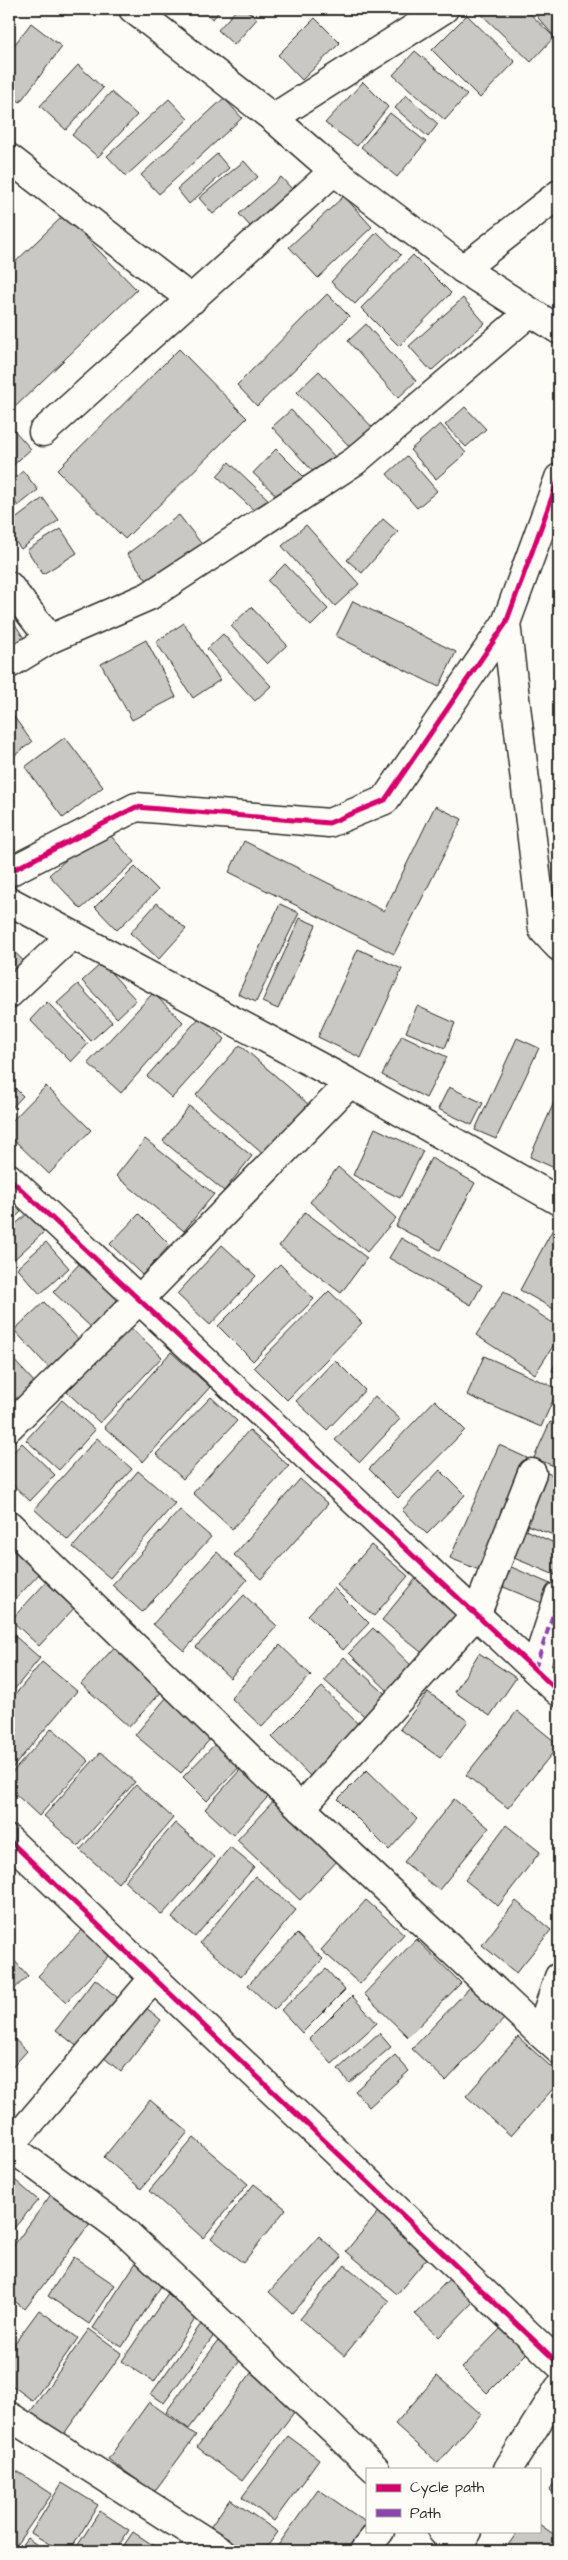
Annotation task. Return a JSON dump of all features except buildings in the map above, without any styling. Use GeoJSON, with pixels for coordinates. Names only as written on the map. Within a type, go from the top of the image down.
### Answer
{"type":"FeatureCollection","features":[{"type":"Feature","properties":{"kind":"street"},"geometry":{"type":"LineString","coordinates":[[133,9],[273,118],[334,171],[462,269],[529,313],[559,330]]}},
{"type":"Feature","properties":{"kind":"street"},"geometry":{"type":"LineString","coordinates":[[273,118],[444,9]]}},
{"type":"Feature","properties":{"kind":"street"},"geometry":{"type":"LineString","coordinates":[[9,158],[192,300]]}},
{"type":"Feature","properties":{"kind":"street"},"geometry":{"type":"LineString","coordinates":[[43,432],[334,171]]}},
{"type":"Feature","properties":{"kind":"street"},"geometry":{"type":"LineString","coordinates":[[462,269],[559,194]]}},
{"type":"Feature","properties":{"kind":"street"},"geometry":{"type":"LineString","coordinates":[[9,664],[50,639],[149,596],[355,461],[529,313]]}},
{"type":"Feature","properties":{"kind":"street"},"geometry":{"type":"LineString","coordinates":[[9,872],[136,806],[329,823],[385,800],[506,623],[559,478]]}},
{"type":"Feature","properties":{"kind":"street"},"geometry":{"type":"LineString","coordinates":[[9,586],[50,639]]}},
{"type":"Feature","properties":{"kind":"street"},"geometry":{"type":"LineString","coordinates":[[506,623],[543,930],[559,947]]}},
{"type":"Feature","properties":{"kind":"street"},"geometry":{"type":"LineString","coordinates":[[9,901],[71,936],[350,1083],[559,1201]]}},
{"type":"Feature","properties":{"kind":"street"},"geometry":{"type":"LineString","coordinates":[[9,994],[71,936]]}},
{"type":"Feature","properties":{"kind":"street"},"geometry":{"type":"LineString","coordinates":[[9,1427],[139,1300],[350,1083]]}},
{"type":"Feature","properties":{"kind":"street"},"geometry":{"type":"LineString","coordinates":[[9,1178],[477,1612],[559,1692]]}},
{"type":"Feature","properties":{"kind":"street"},"geometry":{"type":"LineString","coordinates":[[301,1808],[477,1612],[532,1473]]}},
{"type":"Feature","properties":{"kind":"street"},"geometry":{"type":"LineString","coordinates":[[9,1525],[301,1808],[550,2041]]}},
{"type":"Feature","properties":{"kind":"street"},"geometry":{"type":"LineString","coordinates":[[535,1669],[559,1596]]}},
{"type":"Feature","properties":{"kind":"street"},"geometry":{"type":"LineString","coordinates":[[9,1840],[559,2364]]}},
{"type":"Feature","properties":{"kind":"street"},"geometry":{"type":"LineString","coordinates":[[550,2041],[559,1977]]}},
{"type":"Feature","properties":{"kind":"street"},"geometry":{"type":"LineString","coordinates":[[153,1979],[9,2146],[124,2231],[374,2468]]}},
{"type":"Feature","properties":{"kind":"street"},"geometry":{"type":"LineString","coordinates":[[509,2468],[559,2388]]}},
{"type":"Feature","properties":{"kind":"street"},"geometry":{"type":"LineString","coordinates":[[9,2416],[220,2551]]}},
{"type":"Feature","properties":{"kind":"street"},"geometry":{"type":"LineString","coordinates":[[364,2551],[379,2532]]}},
{"type":"Feature","properties":{"kind":"marked path"},"geometry":{"type":"LineString","coordinates":[[535,1669],[559,1596]]}},
{"type":"Feature","properties":{"kind":"cycle path"},"geometry":{"type":"LineString","coordinates":[[9,872],[136,807],[329,823],[385,800],[506,623],[559,478]]}},
{"type":"Feature","properties":{"kind":"cycle path"},"geometry":{"type":"LineString","coordinates":[[9,1178],[559,1692]]}},
{"type":"Feature","properties":{"kind":"cycle path"},"geometry":{"type":"LineString","coordinates":[[9,1840],[559,2364]]}}]}
